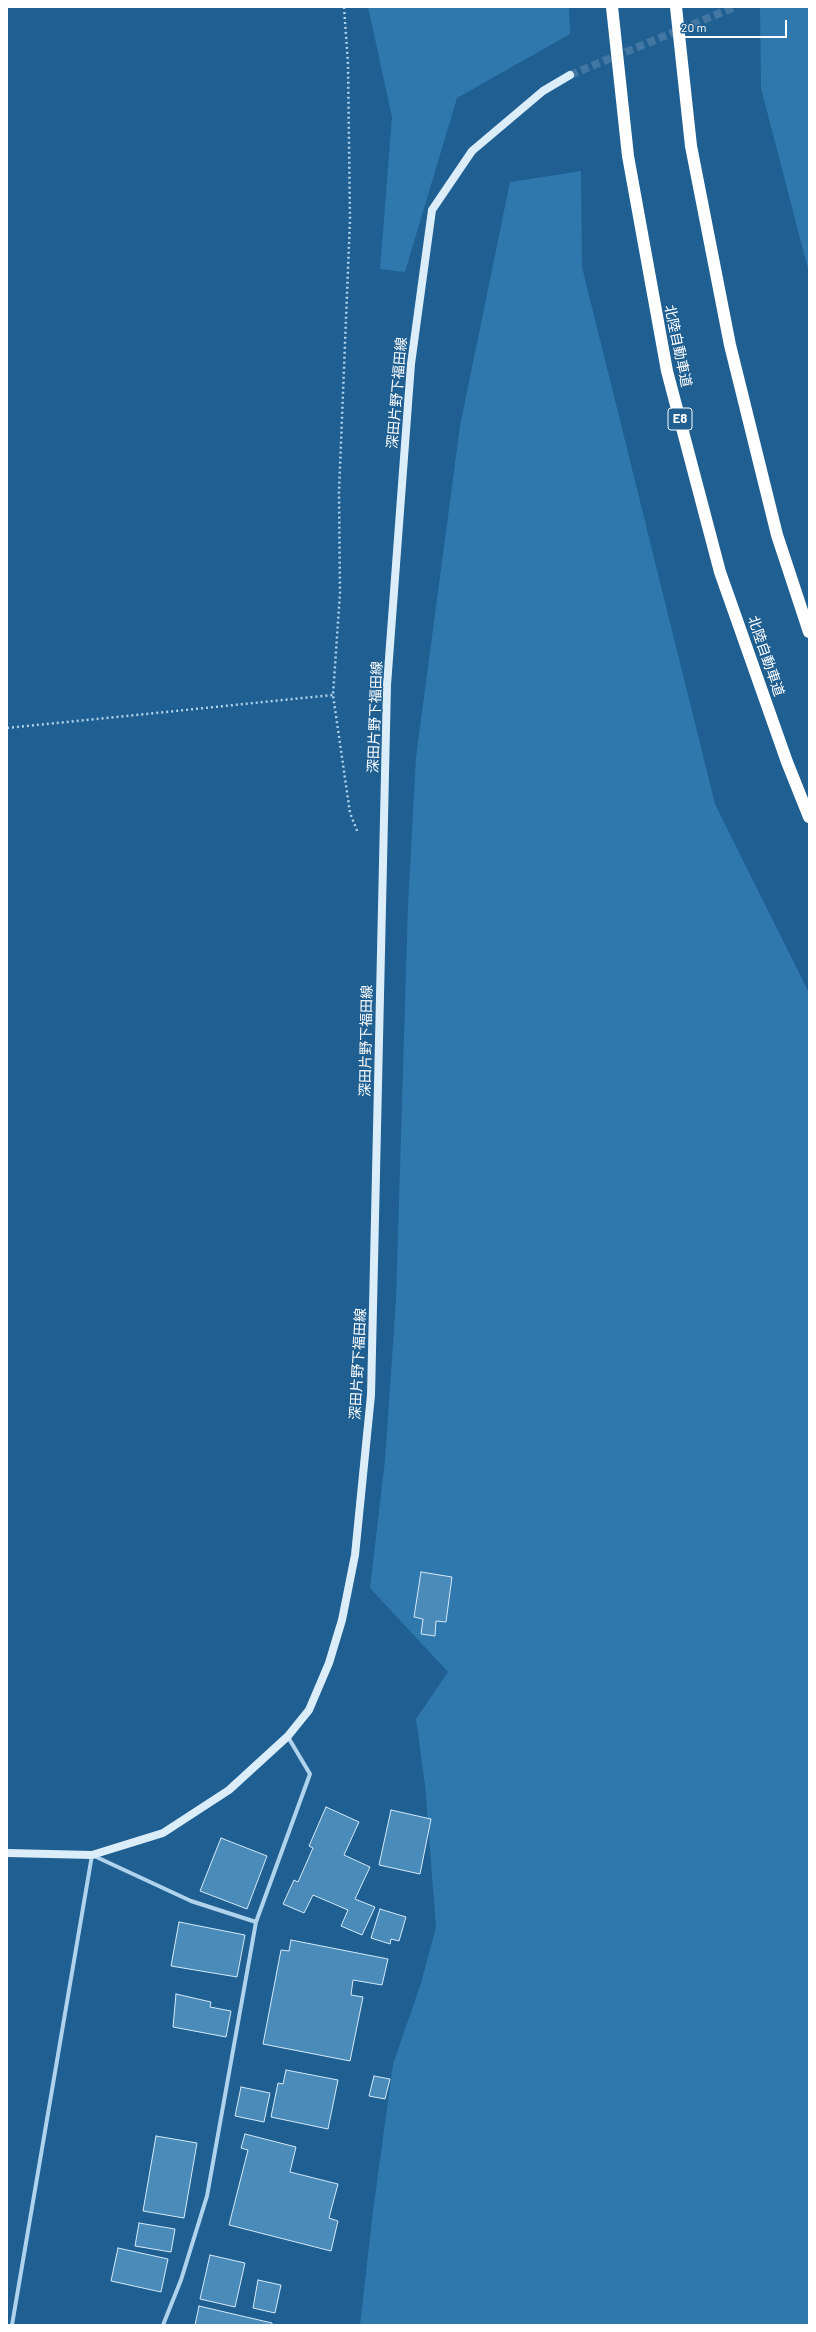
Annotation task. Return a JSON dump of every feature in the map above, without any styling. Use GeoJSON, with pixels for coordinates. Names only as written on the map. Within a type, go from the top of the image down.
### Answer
{"type":"FeatureCollection","features":[{"type":"Feature","properties":{"kind":"highway","name":"北陸自動車道"},"geometry":{"type":"LineString","coordinates":[[612,7],[628,156],[667,371],[720,572],[787,762],[809,817]]}},
{"type":"Feature","properties":{"kind":"highway"},"geometry":{"type":"LineString","coordinates":[[676,7],[691,146],[730,345],[777,535],[809,632]]}},
{"type":"Feature","properties":{"kind":"main road","name":"深田片野下福田線"},"geometry":{"type":"LineString","coordinates":[[7,1853],[92,1855],[163,1833],[229,1790],[288,1736],[309,1710],[328,1663],[342,1620],[355,1555],[371,1395],[387,685],[411,364],[432,210],[472,151],[543,91],[570,75]]}},
{"type":"Feature","properties":{"kind":"street"},"geometry":{"type":"LineString","coordinates":[[163,2325],[181,2280],[207,2196],[256,1922],[310,1774],[288,1736]]}},
{"type":"Feature","properties":{"kind":"street"},"geometry":{"type":"LineString","coordinates":[[12,2325],[92,1855],[191,1901],[256,1922]]}},
{"type":"Feature","properties":{"kind":"path"},"geometry":{"type":"LineString","coordinates":[[344,7],[348,64],[350,220],[339,492],[340,593],[333,695],[350,813],[360,838]]}},
{"type":"Feature","properties":{"kind":"path"},"geometry":{"type":"LineString","coordinates":[[7,728],[333,695]]}},
{"type":"Feature","properties":{"kind":"shaded area"},"geometry":{"type":"Polygon","coordinates":[[[368,7],[569,7],[570,34],[457,98],[405,272],[380,269],[392,117],[368,7]]]}},
{"type":"Feature","properties":{"kind":"shaded area"},"geometry":{"type":"Polygon","coordinates":[[[760,7],[809,7],[809,273],[761,88],[760,7]]]}},
{"type":"Feature","properties":{"kind":"shaded area"},"geometry":{"type":"Polygon","coordinates":[[[581,171],[582,267],[715,804],[809,993],[809,2325],[360,2325],[373,2211],[393,2064],[421,1983],[436,1927],[425,1785],[416,1719],[448,1672],[370,1588],[385,1460],[396,1300],[408,905],[416,757],[460,426],[510,182],[581,171]]]}},
{"type":"Feature","properties":{"kind":"building"},"geometry":{"type":"Polygon","coordinates":[[[421,1572],[452,1577],[446,1622],[436,1621],[435,1636],[421,1634],[423,1619],[414,1617],[421,1572]]]}},
{"type":"Feature","properties":{"kind":"building"},"geometry":{"type":"Polygon","coordinates":[[[326,1807],[359,1822],[344,1855],[370,1867],[355,1899],[375,1907],[362,1935],[341,1926],[348,1910],[313,1895],[304,1913],[283,1904],[294,1880],[298,1882],[313,1848],[309,1846],[326,1807]]]}},
{"type":"Feature","properties":{"kind":"building"},"geometry":{"type":"Polygon","coordinates":[[[391,1810],[431,1819],[420,1874],[379,1865],[391,1810]]]}},
{"type":"Feature","properties":{"kind":"building"},"geometry":{"type":"Polygon","coordinates":[[[221,1838],[267,1856],[247,1909],[200,1891],[221,1838]]]}},
{"type":"Feature","properties":{"kind":"building"},"geometry":{"type":"Polygon","coordinates":[[[380,1909],[406,1917],[399,1941],[391,1939],[390,1944],[371,1938],[380,1909]]]}},
{"type":"Feature","properties":{"kind":"building"},"geometry":{"type":"Polygon","coordinates":[[[179,1922],[245,1935],[237,1977],[171,1966],[179,1922]]]}},
{"type":"Feature","properties":{"kind":"building"},"geometry":{"type":"Polygon","coordinates":[[[291,1940],[388,1959],[382,1985],[353,1980],[351,1995],[363,1997],[350,2061],[263,2044],[281,1950],[289,1951],[291,1940]]]}},
{"type":"Feature","properties":{"kind":"building"},"geometry":{"type":"Polygon","coordinates":[[[176,1994],[211,2002],[210,2007],[231,2011],[226,2037],[173,2027],[176,1994]]]}},
{"type":"Feature","properties":{"kind":"building"},"geometry":{"type":"Polygon","coordinates":[[[286,2070],[338,2080],[328,2129],[271,2117],[278,2083],[283,2084],[286,2070]]]}},
{"type":"Feature","properties":{"kind":"building"},"geometry":{"type":"Polygon","coordinates":[[[374,2076],[390,2079],[385,2099],[369,2096],[374,2076]]]}},
{"type":"Feature","properties":{"kind":"building"},"geometry":{"type":"Polygon","coordinates":[[[241,2087],[270,2093],[264,2122],[235,2116],[241,2087]]]}},
{"type":"Feature","properties":{"kind":"building"},"geometry":{"type":"Polygon","coordinates":[[[245,2134],[296,2147],[290,2172],[338,2184],[329,2218],[338,2221],[331,2251],[229,2225],[248,2150],[241,2148],[245,2134]]]}},
{"type":"Feature","properties":{"kind":"building"},"geometry":{"type":"Polygon","coordinates":[[[156,2136],[197,2143],[184,2218],[143,2211],[156,2136]]]}},
{"type":"Feature","properties":{"kind":"building"},"geometry":{"type":"Polygon","coordinates":[[[139,2223],[175,2229],[171,2252],[135,2246],[139,2223]]]}},
{"type":"Feature","properties":{"kind":"building"},"geometry":{"type":"Polygon","coordinates":[[[118,2248],[168,2259],[161,2292],[111,2281],[118,2248]]]}},
{"type":"Feature","properties":{"kind":"building"},"geometry":{"type":"Polygon","coordinates":[[[210,2255],[245,2263],[235,2307],[200,2299],[210,2255]]]}},
{"type":"Feature","properties":{"kind":"building"},"geometry":{"type":"Polygon","coordinates":[[[258,2280],[281,2285],[275,2313],[253,2308],[258,2280]]]}},
{"type":"Feature","properties":{"kind":"building"},"geometry":{"type":"Polygon","coordinates":[[[199,2306],[272,2323],[272,2325],[195,2325],[199,2306]]]}},
{"type":"Feature","properties":{"kind":"tunnel"},"geometry":{"type":"LineString","coordinates":[[570,75],[735,7]]}}]}
